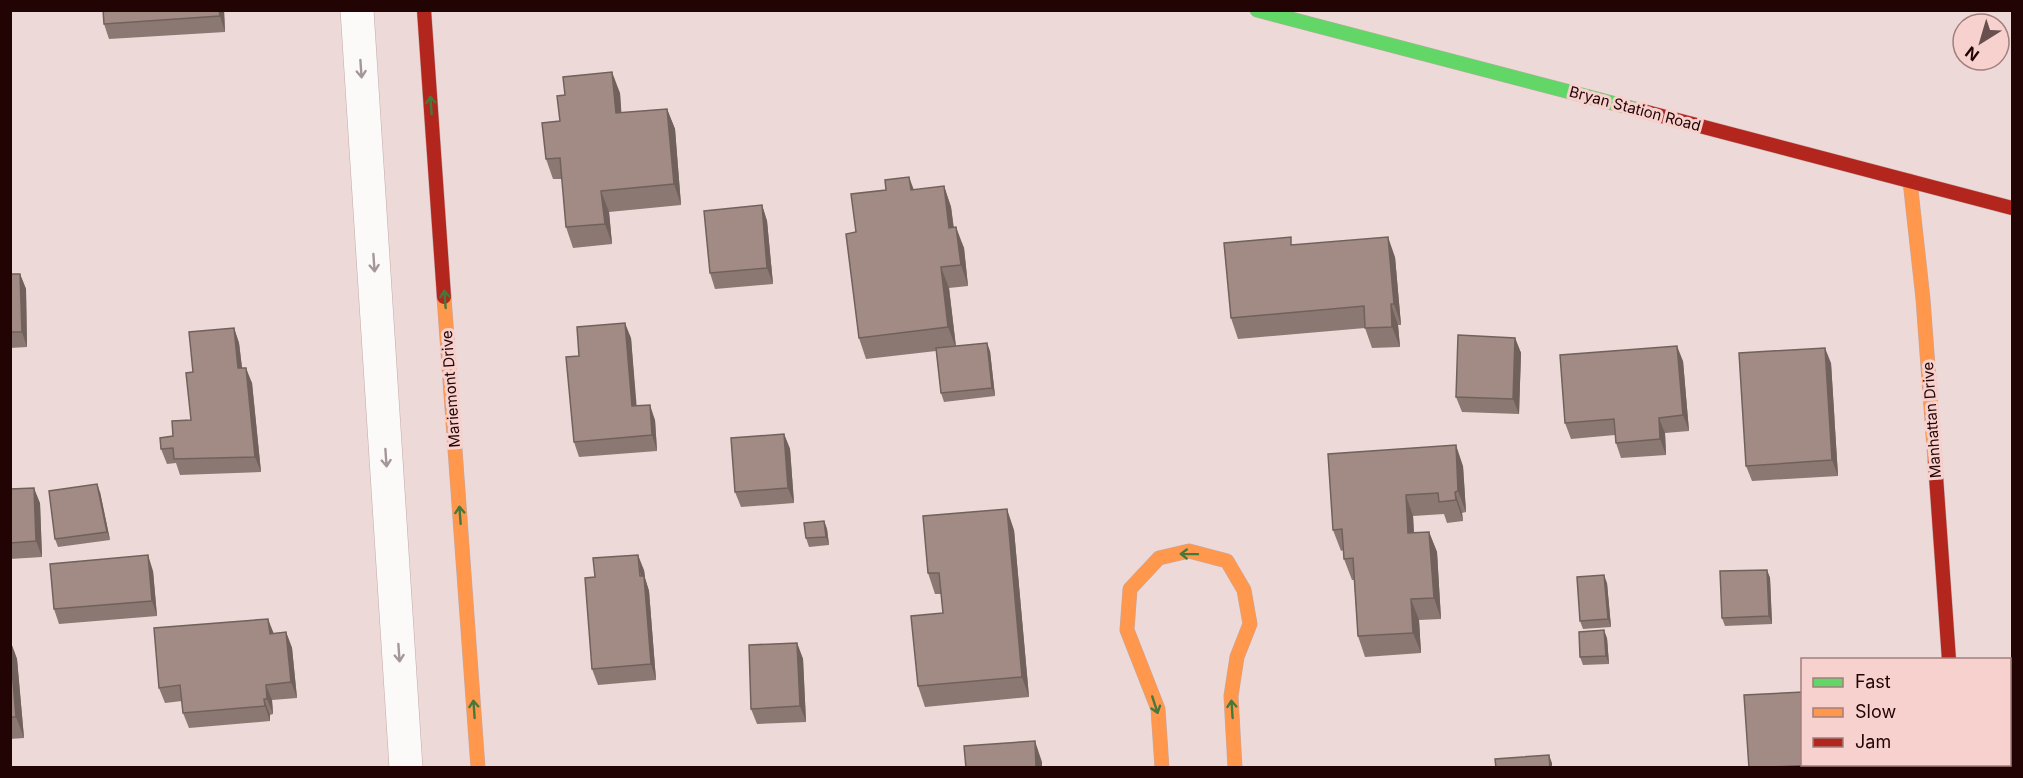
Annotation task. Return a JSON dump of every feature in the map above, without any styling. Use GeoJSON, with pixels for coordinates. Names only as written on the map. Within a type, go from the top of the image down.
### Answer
{"type":"FeatureCollection","features":[{"type":"Feature","properties":{"kind":"street"},"geometry":{"type":"LineString","coordinates":[[357,10],[406,768]]}},
{"type":"Feature","properties":{"kind":"street","name":"Mariemont Drive"},"geometry":{"type":"LineString","coordinates":[[424,10],[478,768]]}},
{"type":"Feature","properties":{"kind":"street","name":"Bryan Station Road"},"geometry":{"type":"LineString","coordinates":[[1257,10],[2013,208]]}},
{"type":"Feature","properties":{"kind":"street","name":"Manhattan Drive"},"geometry":{"type":"LineString","coordinates":[[1910,181],[1923,299],[1949,658]]}},
{"type":"Feature","properties":{"kind":"street"},"geometry":{"type":"LineString","coordinates":[[1162,768],[1158,709],[1127,630],[1130,590],[1159,558],[1189,551],[1227,561],[1244,590],[1250,624],[1237,657],[1231,696],[1235,768]]}},
{"type":"Feature","properties":{"kind":"building"},"geometry":{"type":"Polygon","coordinates":[[[103,10],[219,10],[220,16],[104,24],[103,10]]]}},
{"type":"Feature","properties":{"kind":"building"},"geometry":{"type":"Polygon","coordinates":[[[612,72],[616,113],[667,109],[674,184],[601,191],[605,224],[566,227],[560,158],[546,159],[542,123],[560,121],[557,96],[565,95],[563,77],[612,72]]]}},
{"type":"Feature","properties":{"kind":"building"},"geometry":{"type":"Polygon","coordinates":[[[909,177],[911,190],[944,186],[949,228],[956,227],[961,265],[941,267],[948,327],[859,338],[846,234],[856,232],[851,194],[886,190],[885,180],[909,177]]]}},
{"type":"Feature","properties":{"kind":"building"},"geometry":{"type":"Polygon","coordinates":[[[762,205],[767,268],[710,273],[704,211],[762,205]]]}},
{"type":"Feature","properties":{"kind":"building"},"geometry":{"type":"Polygon","coordinates":[[[1291,237],[1291,245],[1388,237],[1394,304],[1391,304],[1392,327],[1365,328],[1364,306],[1231,318],[1224,243],[1291,237]]]}},
{"type":"Feature","properties":{"kind":"building"},"geometry":{"type":"Polygon","coordinates":[[[10,274],[20,274],[22,332],[10,332],[10,274]]]}},
{"type":"Feature","properties":{"kind":"building"},"geometry":{"type":"Polygon","coordinates":[[[625,323],[632,406],[650,405],[652,435],[574,442],[566,357],[579,356],[577,327],[625,323]]]}},
{"type":"Feature","properties":{"kind":"building"},"geometry":{"type":"Polygon","coordinates":[[[234,328],[238,368],[246,368],[255,457],[174,459],[173,448],[161,449],[160,438],[173,436],[172,421],[191,420],[186,373],[193,372],[189,332],[234,328]]]}},
{"type":"Feature","properties":{"kind":"building"},"geometry":{"type":"Polygon","coordinates":[[[1458,335],[1515,338],[1513,399],[1456,397],[1458,335]]]}},
{"type":"Feature","properties":{"kind":"building"},"geometry":{"type":"Polygon","coordinates":[[[987,343],[992,388],[941,393],[936,348],[987,343]]]}},
{"type":"Feature","properties":{"kind":"building"},"geometry":{"type":"Polygon","coordinates":[[[1677,346],[1683,415],[1659,418],[1660,439],[1616,443],[1614,419],[1565,423],[1560,355],[1677,346]]]}},
{"type":"Feature","properties":{"kind":"building"},"geometry":{"type":"Polygon","coordinates":[[[1825,348],[1832,460],[1746,466],[1739,353],[1825,348]]]}},
{"type":"Feature","properties":{"kind":"building"},"geometry":{"type":"Polygon","coordinates":[[[784,434],[788,488],[735,492],[731,438],[784,434]]]}},
{"type":"Feature","properties":{"kind":"building"},"geometry":{"type":"Polygon","coordinates":[[[1456,445],[1458,491],[1455,492],[1456,500],[1439,502],[1438,493],[1406,495],[1408,533],[1429,532],[1434,598],[1411,599],[1413,633],[1358,636],[1353,558],[1344,559],[1342,529],[1333,530],[1328,454],[1456,445]]]}},
{"type":"Feature","properties":{"kind":"building"},"geometry":{"type":"Polygon","coordinates":[[[97,484],[107,532],[55,539],[49,491],[97,484]]]}},
{"type":"Feature","properties":{"kind":"building"},"geometry":{"type":"Polygon","coordinates":[[[34,488],[36,541],[10,543],[10,489],[34,488]]]}},
{"type":"Feature","properties":{"kind":"building"},"geometry":{"type":"Polygon","coordinates":[[[1007,509],[1022,677],[918,686],[911,616],[943,613],[939,573],[928,573],[923,516],[1007,509]]]}},
{"type":"Feature","properties":{"kind":"building"},"geometry":{"type":"Polygon","coordinates":[[[824,521],[826,537],[806,538],[804,523],[824,521]]]}},
{"type":"Feature","properties":{"kind":"building"},"geometry":{"type":"Polygon","coordinates":[[[148,555],[152,601],[54,609],[50,564],[148,555]]]}},
{"type":"Feature","properties":{"kind":"building"},"geometry":{"type":"Polygon","coordinates":[[[638,555],[640,576],[644,576],[651,664],[592,669],[585,578],[595,577],[593,558],[638,555]]]}},
{"type":"Feature","properties":{"kind":"building"},"geometry":{"type":"Polygon","coordinates":[[[1767,570],[1769,616],[1722,618],[1720,571],[1767,570]]]}},
{"type":"Feature","properties":{"kind":"building"},"geometry":{"type":"Polygon","coordinates":[[[1604,575],[1608,619],[1580,621],[1577,577],[1604,575]]]}},
{"type":"Feature","properties":{"kind":"building"},"geometry":{"type":"Polygon","coordinates":[[[268,619],[270,634],[286,632],[291,682],[266,685],[265,706],[183,713],[180,685],[159,688],[154,628],[268,619]]]}},
{"type":"Feature","properties":{"kind":"building"},"geometry":{"type":"Polygon","coordinates":[[[1604,630],[1606,656],[1580,657],[1579,632],[1604,630]]]}},
{"type":"Feature","properties":{"kind":"building"},"geometry":{"type":"Polygon","coordinates":[[[797,643],[800,706],[751,709],[749,645],[797,643]]]}},
{"type":"Feature","properties":{"kind":"building"},"geometry":{"type":"Polygon","coordinates":[[[10,646],[16,717],[10,717],[10,646]]]}},
{"type":"Feature","properties":{"kind":"building"},"geometry":{"type":"Polygon","coordinates":[[[1801,692],[1801,766],[1749,768],[1744,695],[1801,692]]]}},
{"type":"Feature","properties":{"kind":"building"},"geometry":{"type":"Polygon","coordinates":[[[1035,741],[1036,768],[966,768],[964,746],[1035,741]]]}},
{"type":"Feature","properties":{"kind":"building"},"geometry":{"type":"Polygon","coordinates":[[[1549,755],[1550,768],[1496,768],[1495,759],[1549,755]]]}},
{"type":"Feature","properties":{"kind":"traffic: fast"},"geometry":{"type":"LineString","coordinates":[[1257,10],[1639,110]]}},
{"type":"Feature","properties":{"kind":"traffic: slow"},"geometry":{"type":"LineString","coordinates":[[1910,181],[1923,299],[1935,462]]}},
{"type":"Feature","properties":{"kind":"traffic: slow"},"geometry":{"type":"LineString","coordinates":[[444,297],[478,768]]}},
{"type":"Feature","properties":{"kind":"traffic: slow"},"geometry":{"type":"LineString","coordinates":[[1162,768],[1158,709],[1127,630],[1130,589],[1159,558],[1189,551],[1227,561],[1244,590],[1250,624],[1237,657],[1231,696],[1235,768]]}},
{"type":"Feature","properties":{"kind":"traffic: jam"},"geometry":{"type":"LineString","coordinates":[[424,10],[444,297]]}},
{"type":"Feature","properties":{"kind":"traffic: jam"},"geometry":{"type":"LineString","coordinates":[[1639,110],[2012,208]]}},
{"type":"Feature","properties":{"kind":"traffic: jam"},"geometry":{"type":"LineString","coordinates":[[1935,462],[1949,658]]}}]}
